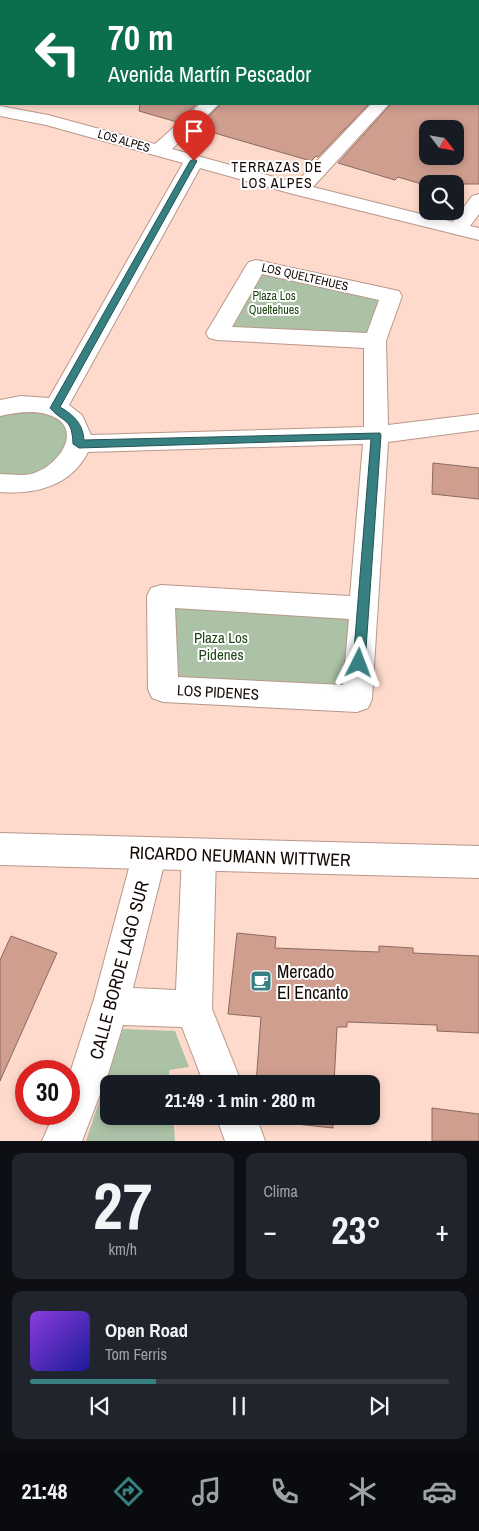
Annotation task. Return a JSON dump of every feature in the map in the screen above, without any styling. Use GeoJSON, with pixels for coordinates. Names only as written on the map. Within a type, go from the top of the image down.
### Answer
{"type":"FeatureCollection","features":[{"type":"Feature","properties":{"kind":"street"},"geometry":{"type":"LineString","coordinates":[[158,151],[209,105]]}},
{"type":"Feature","properties":{"kind":"street"},"geometry":{"type":"LineString","coordinates":[[300,190],[379,105]]}},
{"type":"Feature","properties":{"kind":"street","name":"LOS ALPES"},"geometry":{"type":"LineString","coordinates":[[0,111],[48,120],[300,190],[479,234]]}},
{"type":"Feature","properties":{"kind":"street"},"geometry":{"type":"LineString","coordinates":[[55,408],[194,161]]}},
{"type":"Feature","properties":{"kind":"street"},"geometry":{"type":"LineString","coordinates":[[457,230],[479,200]]}},
{"type":"Feature","properties":{"kind":"street","name":"LOS QUELTEHUES"},"geometry":{"type":"LineString","coordinates":[[375,341],[217,333],[256,266],[391,296],[375,341],[376,435]]}},
{"type":"Feature","properties":{"kind":"street"},"geometry":{"type":"LineString","coordinates":[[0,408],[12,404],[32,403],[55,408],[69,416],[74,423],[78,430],[79,444],[70,460],[57,472],[38,481],[17,485],[0,483]]}},
{"type":"Feature","properties":{"kind":"street"},"geometry":{"type":"LineString","coordinates":[[79,444],[376,435],[479,422]]}},
{"type":"Feature","properties":{"kind":"street","name":"LOS PIDENES"},"geometry":{"type":"LineString","coordinates":[[362,608],[161,596],[163,689],[357,699],[362,608],[376,435]]}},
{"type":"Feature","properties":{"kind":"street","name":"RICARDO NEUMANN WITTWER"},"geometry":{"type":"LineString","coordinates":[[0,849],[479,862]]}},
{"type":"Feature","properties":{"kind":"street","name":"CALLE BORDE LAGO SUR"},"geometry":{"type":"LineString","coordinates":[[62,1141],[96,1057],[150,853]]}},
{"type":"Feature","properties":{"kind":"street"},"geometry":{"type":"LineString","coordinates":[[198,855],[194,1009],[220,1075]]}},
{"type":"Feature","properties":{"kind":"street"},"geometry":{"type":"LineString","coordinates":[[110,1006],[194,1009]]}},
{"type":"Feature","properties":{"kind":"street"},"geometry":{"type":"LineString","coordinates":[[239,1125],[245,1141]]}},
{"type":"Feature","properties":{"kind":"green space","name":"Plaza Los Queltehues"},"geometry":{"type":"Polygon","coordinates":[[[258,269],[387,297],[372,339],[222,331],[258,269]]]}},
{"type":"Feature","properties":{"kind":"green space"},"geometry":{"type":"Polygon","coordinates":[[[52,410],[74,431],[54,470],[0,480],[0,411],[52,410]]]}},
{"type":"Feature","properties":{"kind":"green space","name":"Plaza Los Pidenes"},"geometry":{"type":"Polygon","coordinates":[[[165,599],[358,611],[353,695],[168,686],[165,599]]]}},
{"type":"Feature","properties":{"kind":"green space"},"geometry":{"type":"Polygon","coordinates":[[[123,1029],[175,1031],[189,1067],[169,1070],[169,1075],[108,1075],[123,1029]]]}},
{"type":"Feature","properties":{"kind":"green space"},"geometry":{"type":"Polygon","coordinates":[[[100,1099],[100,1125],[174,1125],[175,1141],[86,1141],[100,1099]]]}},
{"type":"Feature","properties":{"kind":"building"},"geometry":{"type":"Polygon","coordinates":[[[140,105],[196,105],[177,122],[139,111],[140,105]]]}},
{"type":"Feature","properties":{"kind":"building"},"geometry":{"type":"Polygon","coordinates":[[[220,105],[368,105],[318,157],[316,156],[311,161],[197,128],[220,105]]]}},
{"type":"Feature","properties":{"kind":"building"},"geometry":{"type":"Polygon","coordinates":[[[390,105],[479,105],[479,184],[464,184],[464,175],[419,175],[419,183],[398,177],[395,180],[338,163],[390,105]]]}},
{"type":"Feature","properties":{"kind":"building"},"geometry":{"type":"Polygon","coordinates":[[[433,463],[479,468],[479,499],[432,494],[433,463]]]}},
{"type":"Feature","properties":{"kind":"building"},"geometry":{"type":"Polygon","coordinates":[[[237,933],[276,937],[275,948],[379,952],[379,946],[413,948],[413,953],[479,956],[479,1033],[437,1031],[437,1025],[347,1022],[347,1027],[337,1027],[334,1075],[257,1075],[261,1017],[228,1014],[237,933]]]}},
{"type":"Feature","properties":{"kind":"building"},"geometry":{"type":"Polygon","coordinates":[[[11,936],[57,953],[0,1081],[0,960],[11,936]]]}},
{"type":"Feature","properties":{"kind":"building"},"geometry":{"type":"Polygon","coordinates":[[[432,1108],[479,1114],[479,1141],[432,1141],[432,1108]]]}},
{"type":"Feature","properties":{"kind":"building"},"geometry":{"type":"Polygon","coordinates":[[[305,1125],[333,1125],[333,1128],[305,1125]]]}},
{"type":"Feature","properties":{"kind":"place","name":"Mercado El Encanto"},"geometry":{"type":"Point","coordinates":[261,981]}},
{"type":"Feature","properties":{"kind":"district","name":"TERRAZAS DE LOS ALPES"},"geometry":{"type":"Point","coordinates":[277,176]}},
{"type":"Feature","properties":{"kind":"route"},"geometry":{"type":"LineString","coordinates":[[194,161],[55,408],[69,416],[78,430],[79,444],[376,435],[359,663]]}}]}
